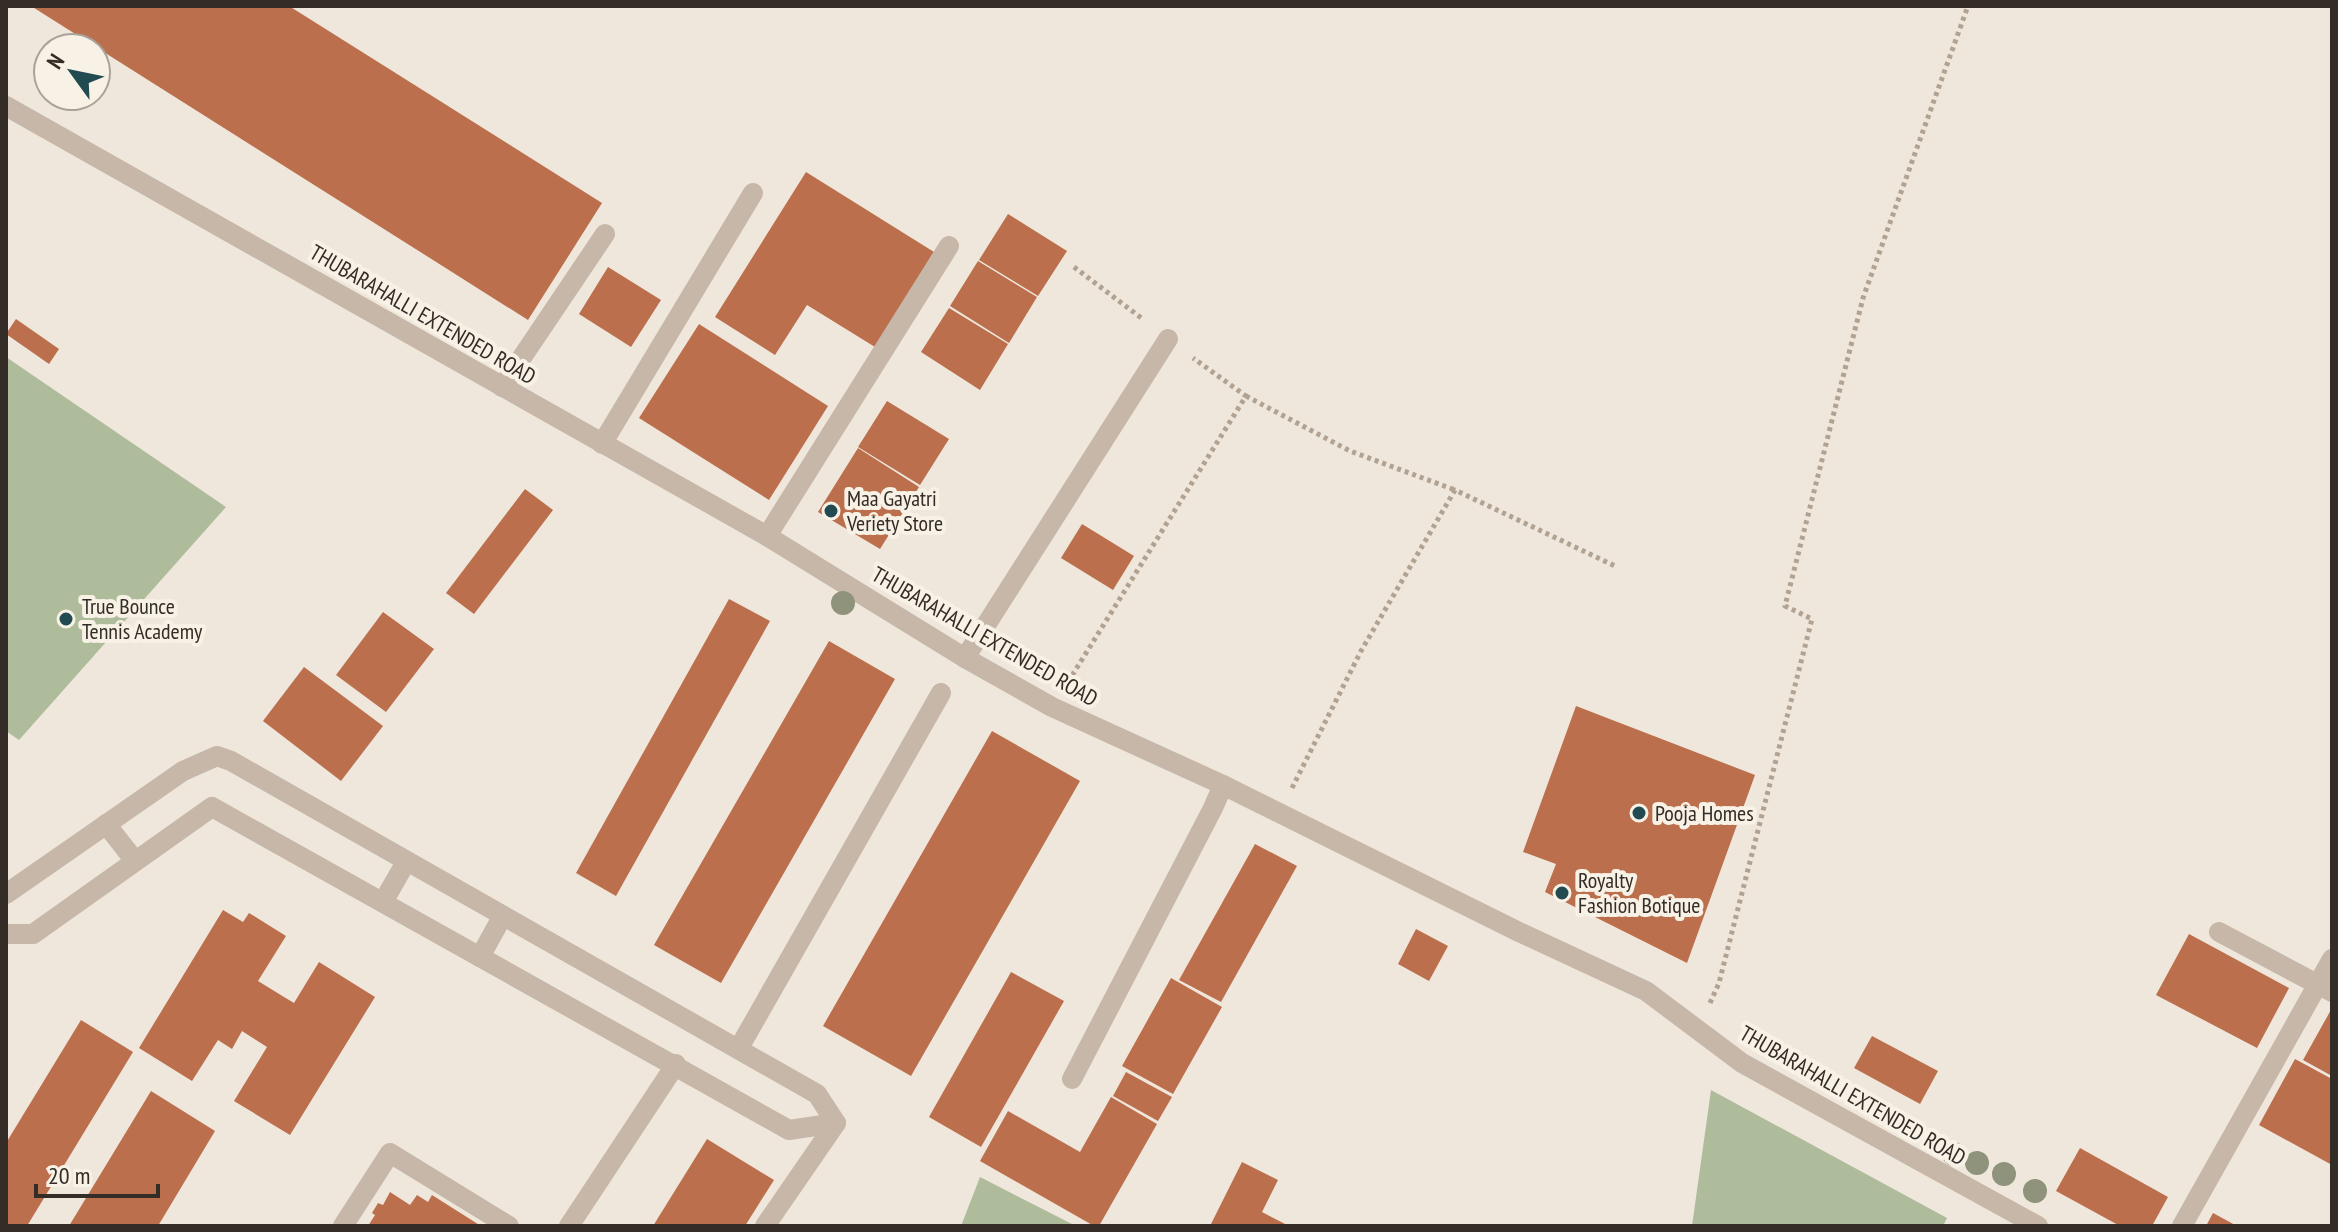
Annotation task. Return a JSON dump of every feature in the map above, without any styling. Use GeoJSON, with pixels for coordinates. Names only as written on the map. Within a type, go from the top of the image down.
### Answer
{"type":"FeatureCollection","features":[{"type":"Feature","properties":{"kind":"street","name":"THUBARAHALLI EXTENDED ROAD"},"geometry":{"type":"LineString","coordinates":[[6,106],[767,536],[965,658],[1052,707],[1223,785],[1646,991],[1742,1063],[2038,1226]]}},
{"type":"Feature","properties":{"kind":"street"},"geometry":{"type":"LineString","coordinates":[[602,444],[753,193]]}},
{"type":"Feature","properties":{"kind":"street"},"geometry":{"type":"LineString","coordinates":[[502,387],[605,234]]}},
{"type":"Feature","properties":{"kind":"street"},"geometry":{"type":"LineString","coordinates":[[767,536],[949,246]]}},
{"type":"Feature","properties":{"kind":"street"},"geometry":{"type":"LineString","coordinates":[[965,658],[1168,339]]}},
{"type":"Feature","properties":{"kind":"street"},"geometry":{"type":"LineString","coordinates":[[739,1048],[941,693]]}},
{"type":"Feature","properties":{"kind":"street"},"geometry":{"type":"LineString","coordinates":[[6,894],[183,771],[217,756],[231,761],[817,1094],[836,1123]]}},
{"type":"Feature","properties":{"kind":"street"},"geometry":{"type":"LineString","coordinates":[[1072,1079],[1223,785]]}},
{"type":"Feature","properties":{"kind":"street"},"geometry":{"type":"LineString","coordinates":[[6,934],[33,934],[212,807],[789,1130],[836,1123]]}},
{"type":"Feature","properties":{"kind":"street"},"geometry":{"type":"LineString","coordinates":[[106,824],[135,861]]}},
{"type":"Feature","properties":{"kind":"street"},"geometry":{"type":"LineString","coordinates":[[383,902],[406,862]]}},
{"type":"Feature","properties":{"kind":"street"},"geometry":{"type":"LineString","coordinates":[[480,957],[502,917]]}},
{"type":"Feature","properties":{"kind":"street"},"geometry":{"type":"LineString","coordinates":[[2219,932],[2325,988]]}},
{"type":"Feature","properties":{"kind":"street"},"geometry":{"type":"LineString","coordinates":[[2182,1226],[2325,988],[2332,959]]}},
{"type":"Feature","properties":{"kind":"street"},"geometry":{"type":"LineString","coordinates":[[569,1226],[676,1064]]}},
{"type":"Feature","properties":{"kind":"street"},"geometry":{"type":"LineString","coordinates":[[765,1226],[836,1123]]}},
{"type":"Feature","properties":{"kind":"street"},"geometry":{"type":"LineString","coordinates":[[343,1226],[390,1153],[509,1226]]}},
{"type":"Feature","properties":{"kind":"street"},"geometry":{"type":"LineString","coordinates":[[778,1226],[785,1195]]}},
{"type":"Feature","properties":{"kind":"path"},"geometry":{"type":"LineString","coordinates":[[1698,1030],[1719,983],[1812,619],[1785,606],[1863,298],[1968,6]]}},
{"type":"Feature","properties":{"kind":"path"},"geometry":{"type":"LineString","coordinates":[[1074,267],[1246,396],[1350,451],[1455,490],[1615,566]]}},
{"type":"Feature","properties":{"kind":"path"},"geometry":{"type":"LineString","coordinates":[[1052,707],[1246,396]]}},
{"type":"Feature","properties":{"kind":"path"},"geometry":{"type":"LineString","coordinates":[[1278,813],[1361,651],[1455,490]]}},
{"type":"Feature","properties":{"kind":"green space","name":"True Bounce Tennis Academy"},"geometry":{"type":"Polygon","coordinates":[[[6,357],[226,507],[19,740],[6,731],[6,357]]]}},
{"type":"Feature","properties":{"kind":"green space"},"geometry":{"type":"Polygon","coordinates":[[[1711,1090],[1947,1218],[1943,1226],[1692,1226],[1711,1090]]]}},
{"type":"Feature","properties":{"kind":"green space"},"geometry":{"type":"Polygon","coordinates":[[[980,1177],[1076,1226],[961,1226],[980,1177]]]}},
{"type":"Feature","properties":{"kind":"building"},"geometry":{"type":"Polygon","coordinates":[[[31,6],[289,6],[602,203],[528,320],[112,57],[112,32],[72,32],[31,6]]]}},
{"type":"Feature","properties":{"kind":"building"},"geometry":{"type":"Polygon","coordinates":[[[806,172],[934,252],[875,347],[807,305],[775,355],[715,317],[806,172]]]}},
{"type":"Feature","properties":{"kind":"building"},"geometry":{"type":"Polygon","coordinates":[[[1008,214],[1067,251],[1038,296],[979,260],[1008,214]]]}},
{"type":"Feature","properties":{"kind":"building"},"geometry":{"type":"Polygon","coordinates":[[[978,261],[1037,297],[1009,343],[950,306],[978,261]]]}},
{"type":"Feature","properties":{"kind":"building"},"geometry":{"type":"Polygon","coordinates":[[[608,267],[661,300],[631,347],[579,314],[608,267]]]}},
{"type":"Feature","properties":{"kind":"building"},"geometry":{"type":"Polygon","coordinates":[[[949,308],[1008,344],[980,390],[921,352],[949,308]]]}},
{"type":"Feature","properties":{"kind":"building"},"geometry":{"type":"Polygon","coordinates":[[[16,319],[59,349],[49,364],[6,334],[16,319]]]}},
{"type":"Feature","properties":{"kind":"building"},"geometry":{"type":"Polygon","coordinates":[[[699,324],[828,406],[769,500],[639,418],[699,324]]]}},
{"type":"Feature","properties":{"kind":"building"},"geometry":{"type":"Polygon","coordinates":[[[887,401],[949,439],[920,485],[858,447],[887,401]]]}},
{"type":"Feature","properties":{"kind":"building"},"geometry":{"type":"Polygon","coordinates":[[[858,448],[919,487],[880,549],[818,512],[858,448]]]}},
{"type":"Feature","properties":{"kind":"building"},"geometry":{"type":"Polygon","coordinates":[[[525,489],[553,510],[474,614],[446,593],[525,489]]]}},
{"type":"Feature","properties":{"kind":"building"},"geometry":{"type":"Polygon","coordinates":[[[1082,524],[1134,556],[1113,590],[1061,558],[1082,524]]]}},
{"type":"Feature","properties":{"kind":"building"},"geometry":{"type":"Polygon","coordinates":[[[729,599],[770,621],[616,896],[576,873],[729,599]]]}},
{"type":"Feature","properties":{"kind":"building"},"geometry":{"type":"Polygon","coordinates":[[[383,612],[434,649],[386,712],[336,675],[383,612]]]}},
{"type":"Feature","properties":{"kind":"building"},"geometry":{"type":"Polygon","coordinates":[[[829,641],[895,679],[721,983],[654,945],[829,641]]]}},
{"type":"Feature","properties":{"kind":"building"},"geometry":{"type":"Polygon","coordinates":[[[304,667],[383,726],[341,781],[263,721],[304,667]]]}},
{"type":"Feature","properties":{"kind":"building","name":"Pooja Homes"},"geometry":{"type":"Polygon","coordinates":[[[1576,706],[1755,775],[1687,963],[1545,892],[1556,864],[1523,852],[1576,706]]]}},
{"type":"Feature","properties":{"kind":"building"},"geometry":{"type":"Polygon","coordinates":[[[992,731],[1080,781],[911,1076],[823,1026],[992,731]]]}},
{"type":"Feature","properties":{"kind":"building"},"geometry":{"type":"Polygon","coordinates":[[[1255,844],[1297,866],[1221,1002],[1179,980],[1255,844]]]}},
{"type":"Feature","properties":{"kind":"building"},"geometry":{"type":"Polygon","coordinates":[[[223,910],[243,922],[249,913],[286,936],[258,981],[294,1003],[319,962],[375,997],[290,1135],[234,1101],[267,1047],[242,1031],[232,1049],[218,1040],[192,1081],[139,1048],[223,910]]]}},
{"type":"Feature","properties":{"kind":"building"},"geometry":{"type":"Polygon","coordinates":[[[1416,929],[1448,946],[1429,981],[1398,964],[1416,929]]]}},
{"type":"Feature","properties":{"kind":"building"},"geometry":{"type":"Polygon","coordinates":[[[2189,934],[2289,988],[2257,1048],[2156,995],[2189,934]]]}},
{"type":"Feature","properties":{"kind":"building"},"geometry":{"type":"Polygon","coordinates":[[[1011,972],[1064,1001],[981,1147],[929,1117],[1011,972]]]}},
{"type":"Feature","properties":{"kind":"building"},"geometry":{"type":"Polygon","coordinates":[[[1171,978],[1222,1007],[1173,1094],[1122,1066],[1171,978]]]}},
{"type":"Feature","properties":{"kind":"building"},"geometry":{"type":"Polygon","coordinates":[[[2332,1008],[2332,1076],[2303,1060],[2332,1008]]]}},
{"type":"Feature","properties":{"kind":"building"},"geometry":{"type":"Polygon","coordinates":[[[81,1020],[133,1052],[27,1226],[6,1226],[6,1143],[81,1020]]]}},
{"type":"Feature","properties":{"kind":"building"},"geometry":{"type":"Polygon","coordinates":[[[1872,1036],[1938,1071],[1920,1104],[1854,1068],[1872,1036]]]}},
{"type":"Feature","properties":{"kind":"building"},"geometry":{"type":"Polygon","coordinates":[[[2295,1059],[2332,1079],[2332,1165],[2259,1125],[2295,1059]]]}},
{"type":"Feature","properties":{"kind":"building"},"geometry":{"type":"Polygon","coordinates":[[[1126,1072],[1172,1097],[1158,1121],[1113,1096],[1126,1072]]]}},
{"type":"Feature","properties":{"kind":"building"},"geometry":{"type":"Polygon","coordinates":[[[151,1091],[215,1131],[158,1226],[69,1226],[151,1091]]]}},
{"type":"Feature","properties":{"kind":"building"},"geometry":{"type":"Polygon","coordinates":[[[1111,1097],[1157,1124],[1099,1226],[980,1161],[1008,1111],[1080,1152],[1111,1097]]]}},
{"type":"Feature","properties":{"kind":"building"},"geometry":{"type":"Polygon","coordinates":[[[707,1139],[774,1180],[745,1226],[653,1226],[707,1139]]]}},
{"type":"Feature","properties":{"kind":"building"},"geometry":{"type":"Polygon","coordinates":[[[2080,1148],[2168,1197],[2152,1226],[2120,1226],[2056,1191],[2080,1148]]]}},
{"type":"Feature","properties":{"kind":"building"},"geometry":{"type":"Polygon","coordinates":[[[1242,1162],[1278,1180],[1262,1212],[1289,1226],[1210,1226],[1242,1162]]]}},
{"type":"Feature","properties":{"kind":"building"},"geometry":{"type":"Polygon","coordinates":[[[390,1192],[410,1205],[417,1195],[428,1202],[432,1195],[481,1226],[368,1226],[378,1203],[383,1205],[390,1192]]]}},
{"type":"Feature","properties":{"kind":"building"},"geometry":{"type":"Polygon","coordinates":[[[2213,1213],[2237,1226],[2206,1226],[2213,1213]]]}},
{"type":"Feature","properties":{"kind":"place","name":"Maa Gayatri Veriety Store"},"geometry":{"type":"Point","coordinates":[831,511]}},
{"type":"Feature","properties":{"kind":"place","name":"True Bounce Tennis Academy"},"geometry":{"type":"Point","coordinates":[66,619]}},
{"type":"Feature","properties":{"kind":"place","name":"Pooja Homes"},"geometry":{"type":"Point","coordinates":[1639,813]}},
{"type":"Feature","properties":{"kind":"place","name":"Royalty Fashion Botique"},"geometry":{"type":"Point","coordinates":[1562,893]}}]}
